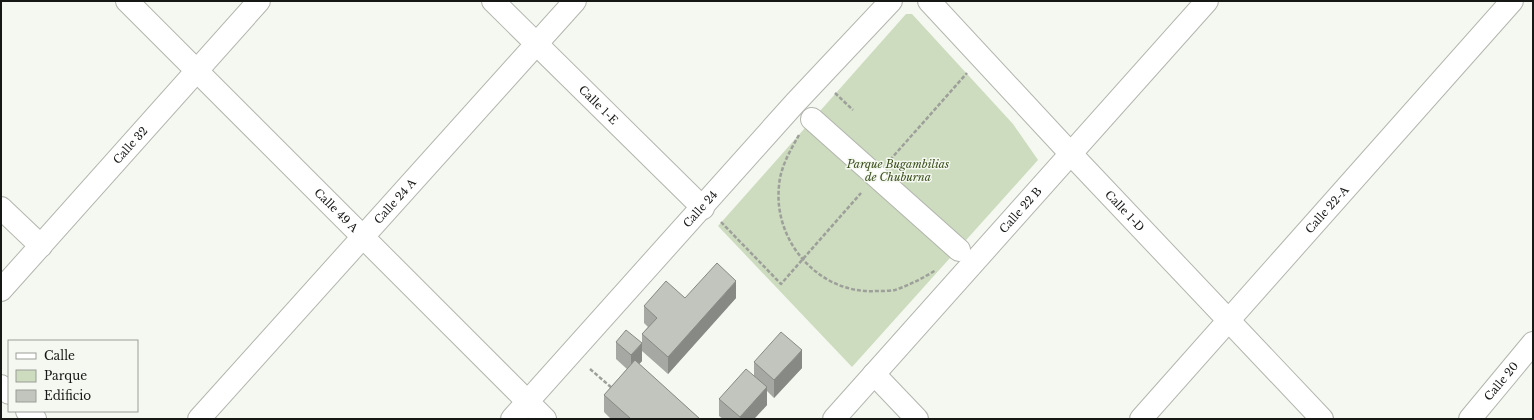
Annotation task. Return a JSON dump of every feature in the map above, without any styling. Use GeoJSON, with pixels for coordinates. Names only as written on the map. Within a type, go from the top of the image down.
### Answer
{"type":"FeatureCollection","features":[{"type":"Feature","properties":{"kind":"street","name":"Calle 49 A"},"geometry":{"type":"LineString","coordinates":[[127,1],[545,419]]}},
{"type":"Feature","properties":{"kind":"street","name":"Calle 32"},"geometry":{"type":"LineString","coordinates":[[1,290],[259,1]]}},
{"type":"Feature","properties":{"kind":"street","name":"Calle 1-E"},"geometry":{"type":"LineString","coordinates":[[493,1],[703,208]]}},
{"type":"Feature","properties":{"kind":"street","name":"Calle 24 A"},"geometry":{"type":"LineString","coordinates":[[199,419],[575,1]]}},
{"type":"Feature","properties":{"kind":"street","name":"Calle 24"},"geometry":{"type":"LineString","coordinates":[[512,419],[703,208],[795,103],[890,1]]}},
{"type":"Feature","properties":{"kind":"street","name":"Calle 1-D"},"geometry":{"type":"LineString","coordinates":[[930,1],[1071,154],[1322,419]]}},
{"type":"Feature","properties":{"kind":"street","name":"Calle 22 B"},"geometry":{"type":"LineString","coordinates":[[834,419],[1207,1]]}},
{"type":"Feature","properties":{"kind":"street","name":"Calle 22-A"},"geometry":{"type":"LineString","coordinates":[[1141,419],[1512,1]]}},
{"type":"Feature","properties":{"kind":"street"},"geometry":{"type":"LineString","coordinates":[[807,124],[959,250]]}},
{"type":"Feature","properties":{"kind":"street"},"geometry":{"type":"LineString","coordinates":[[1,208],[41,246]]}},
{"type":"Feature","properties":{"kind":"street","name":"Calle 20"},"geometry":{"type":"LineString","coordinates":[[1470,419],[1533,343]]}},
{"type":"Feature","properties":{"kind":"street"},"geometry":{"type":"LineString","coordinates":[[874,374],[917,419]]}},
{"type":"Feature","properties":{"kind":"path"},"geometry":{"type":"LineString","coordinates":[[835,93],[853,110]]}},
{"type":"Feature","properties":{"kind":"path"},"geometry":{"type":"LineString","coordinates":[[807,124],[787,156],[778,185],[779,216],[790,244],[809,268],[835,284],[864,292],[894,290],[922,279],[941,266]]}},
{"type":"Feature","properties":{"kind":"path"},"geometry":{"type":"LineString","coordinates":[[721,222],[781,284]]}},
{"type":"Feature","properties":{"kind":"path"},"geometry":{"type":"LineString","coordinates":[[590,369],[614,390]]}},
{"type":"Feature","properties":{"kind":"green space","name":"Parque Bugambilias de Chuburna"},"geometry":{"type":"Polygon","coordinates":[[[906,14],[912,14],[1013,124],[1038,160],[852,367],[718,226],[906,14]]]}},
{"type":"Feature","properties":{"kind":"building"},"geometry":{"type":"Polygon","coordinates":[[[717,263],[736,281],[668,357],[642,334],[657,318],[644,306],[666,281],[685,298],[717,263]]]}},
{"type":"Feature","properties":{"kind":"building"},"geometry":{"type":"Polygon","coordinates":[[[626,330],[642,343],[631,355],[616,342],[626,330]]]}},
{"type":"Feature","properties":{"kind":"building"},"geometry":{"type":"Polygon","coordinates":[[[781,332],[802,350],[774,380],[754,362],[781,332]]]}},
{"type":"Feature","properties":{"kind":"building"},"geometry":{"type":"Polygon","coordinates":[[[635,360],[700,419],[631,419],[604,395],[635,360]]]}},
{"type":"Feature","properties":{"kind":"building"},"geometry":{"type":"Polygon","coordinates":[[[746,369],[767,387],[740,417],[719,399],[746,369]]]}}]}
